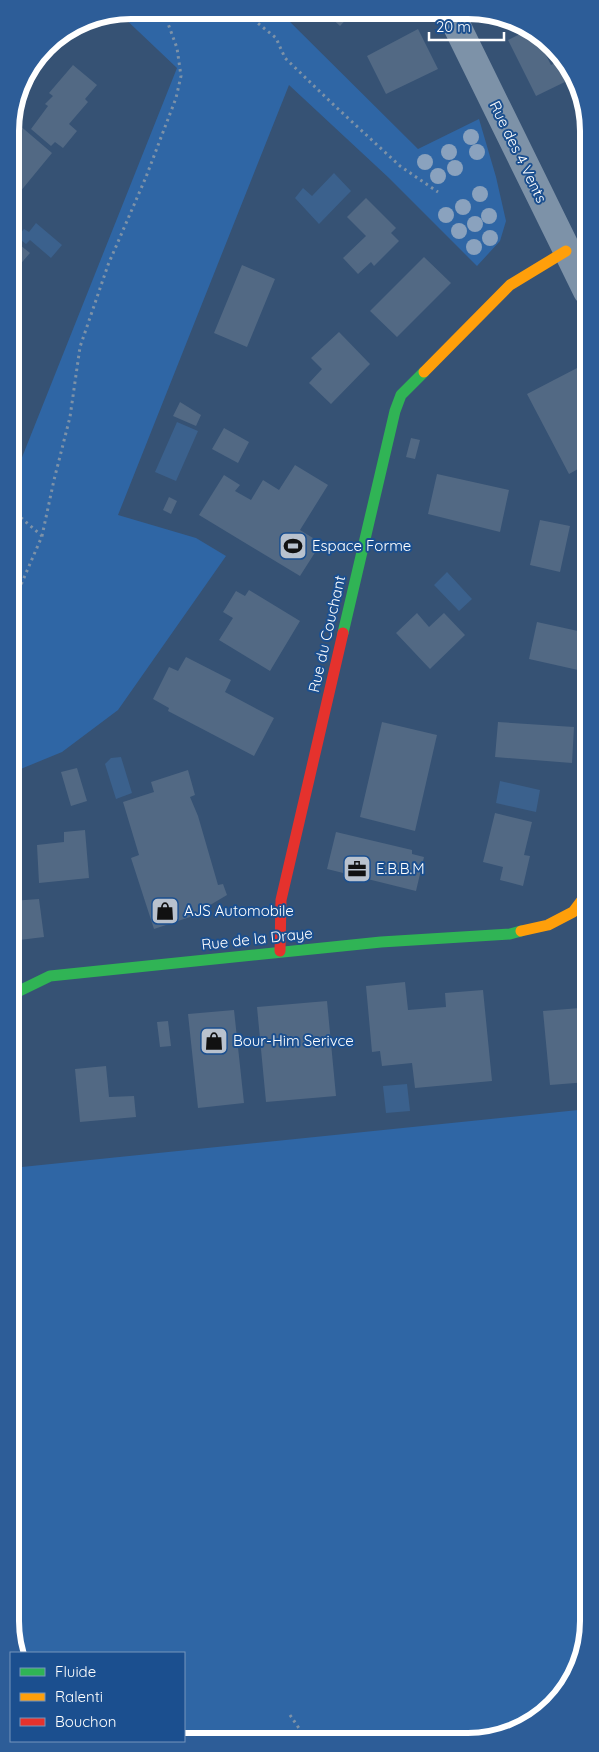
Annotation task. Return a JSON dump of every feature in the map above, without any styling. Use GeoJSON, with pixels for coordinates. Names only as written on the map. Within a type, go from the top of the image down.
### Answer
{"type":"FeatureCollection","features":[{"type":"Feature","properties":{"kind":"street","name":"Rue des 4 Vents"},"geometry":{"type":"LineString","coordinates":[[453,19],[580,278]]}},
{"type":"Feature","properties":{"kind":"street","name":"Rue du Couchant"},"geometry":{"type":"LineString","coordinates":[[280,951],[281,900],[394,411],[401,395],[510,285],[566,252]]}},
{"type":"Feature","properties":{"kind":"street","name":"Rue de la Draye"},"geometry":{"type":"LineString","coordinates":[[19,992],[50,976],[280,951],[381,942],[510,934],[548,925],[573,912],[580,903]]}},
{"type":"Feature","properties":{"kind":"path"},"geometry":{"type":"LineString","coordinates":[[19,589],[42,536],[70,417],[80,347],[108,265],[146,177],[176,98],[181,76],[177,48],[166,19]]}},
{"type":"Feature","properties":{"kind":"path"},"geometry":{"type":"LineString","coordinates":[[253,19],[276,38],[285,58],[336,107],[400,166],[438,192]]}},
{"type":"Feature","properties":{"kind":"path"},"geometry":{"type":"LineString","coordinates":[[19,516],[42,536]]}},
{"type":"Feature","properties":{"kind":"path"},"geometry":{"type":"LineString","coordinates":[[290,1715],[302,1733]]}},
{"type":"Feature","properties":{"kind":"shaded area"},"geometry":{"type":"Polygon","coordinates":[[[126,19],[287,19],[418,149],[479,119],[496,177],[506,221],[500,241],[477,266],[389,178],[289,85],[118,515],[196,538],[226,556],[118,710],[62,752],[19,770],[19,465],[177,68],[126,19]]]}},
{"type":"Feature","properties":{"kind":"shaded area"},"geometry":{"type":"Polygon","coordinates":[[[334,173],[351,191],[319,224],[295,198],[303,188],[312,196],[334,173]]]}},
{"type":"Feature","properties":{"kind":"shaded area"},"geometry":{"type":"Polygon","coordinates":[[[36,223],[62,245],[51,258],[30,240],[26,244],[19,239],[19,235],[24,229],[29,232],[36,223]]]}},
{"type":"Feature","properties":{"kind":"shaded area"},"geometry":{"type":"Polygon","coordinates":[[[177,422],[198,431],[176,481],[155,472],[177,422]]]}},
{"type":"Feature","properties":{"kind":"shaded area"},"geometry":{"type":"Polygon","coordinates":[[[447,572],[472,599],[459,611],[434,585],[447,572]]]}},
{"type":"Feature","properties":{"kind":"shaded area"},"geometry":{"type":"Polygon","coordinates":[[[121,757],[132,793],[116,799],[105,764],[111,758],[121,757]]]}},
{"type":"Feature","properties":{"kind":"shaded area"},"geometry":{"type":"Polygon","coordinates":[[[500,781],[540,790],[536,812],[496,803],[500,781]]]}},
{"type":"Feature","properties":{"kind":"shaded area"},"geometry":{"type":"Polygon","coordinates":[[[407,1084],[410,1111],[386,1113],[383,1086],[407,1084]]]}},
{"type":"Feature","properties":{"kind":"shaded area"},"geometry":{"type":"Polygon","coordinates":[[[580,1110],[580,1628],[572,1664],[557,1689],[542,1705],[511,1725],[475,1733],[185,1733],[185,1652],[24,1652],[19,1621],[19,1167],[580,1110]]]}},
{"type":"Feature","properties":{"kind":"building"},"geometry":{"type":"Polygon","coordinates":[[[332,19],[347,19],[340,26],[332,19]]]}},
{"type":"Feature","properties":{"kind":"building"},"geometry":{"type":"Polygon","coordinates":[[[418,29],[438,69],[386,94],[367,56],[418,29]]]}},
{"type":"Feature","properties":{"kind":"building"},"geometry":{"type":"Polygon","coordinates":[[[522,33],[530,38],[542,47],[551,65],[557,63],[568,80],[536,96],[508,40],[522,33]]]}},
{"type":"Feature","properties":{"kind":"building"},"geometry":{"type":"Polygon","coordinates":[[[73,65],[97,85],[85,99],[88,102],[69,124],[77,131],[63,148],[55,142],[51,146],[31,129],[48,106],[45,104],[53,96],[49,93],[73,65]]]}},
{"type":"Feature","properties":{"kind":"building"},"geometry":{"type":"Polygon","coordinates":[[[19,125],[52,153],[19,193],[19,125]]]}},
{"type":"Feature","properties":{"kind":"building"},"geometry":{"type":"Polygon","coordinates":[[[366,198],[396,228],[391,233],[399,241],[374,266],[371,262],[358,274],[343,258],[366,236],[347,217],[366,198]]]}},
{"type":"Feature","properties":{"kind":"building"},"geometry":{"type":"Polygon","coordinates":[[[19,244],[30,253],[19,266],[19,244]]]}},
{"type":"Feature","properties":{"kind":"building"},"geometry":{"type":"Polygon","coordinates":[[[424,257],[451,283],[397,337],[370,311],[424,257]]]}},
{"type":"Feature","properties":{"kind":"building"},"geometry":{"type":"Polygon","coordinates":[[[242,265],[275,279],[247,347],[214,333],[242,265]]]}},
{"type":"Feature","properties":{"kind":"building"},"geometry":{"type":"Polygon","coordinates":[[[339,332],[370,364],[331,404],[309,383],[322,369],[311,358],[339,332]]]}},
{"type":"Feature","properties":{"kind":"building"},"geometry":{"type":"Polygon","coordinates":[[[579,367],[580,468],[569,474],[527,394],[579,367]]]}},
{"type":"Feature","properties":{"kind":"building"},"geometry":{"type":"Polygon","coordinates":[[[180,402],[201,415],[196,426],[173,416],[180,402]]]}},
{"type":"Feature","properties":{"kind":"building"},"geometry":{"type":"Polygon","coordinates":[[[224,428],[249,442],[238,463],[212,449],[224,428]]]}},
{"type":"Feature","properties":{"kind":"building"},"geometry":{"type":"Polygon","coordinates":[[[411,438],[420,440],[415,459],[406,457],[411,438]]]}},
{"type":"Feature","properties":{"kind":"building"},"geometry":{"type":"Polygon","coordinates":[[[295,465],[328,485],[300,530],[321,543],[300,576],[199,515],[224,475],[240,485],[235,491],[251,500],[263,480],[279,490],[295,465]]]}},
{"type":"Feature","properties":{"kind":"building"},"geometry":{"type":"Polygon","coordinates":[[[437,474],[509,490],[500,532],[428,514],[437,474]]]}},
{"type":"Feature","properties":{"kind":"building"},"geometry":{"type":"Polygon","coordinates":[[[169,497],[177,501],[171,514],[163,510],[169,497]]]}},
{"type":"Feature","properties":{"kind":"building"},"geometry":{"type":"Polygon","coordinates":[[[540,520],[570,526],[560,572],[530,565],[540,520]]]}},
{"type":"Feature","properties":{"kind":"building"},"geometry":{"type":"Polygon","coordinates":[[[249,590],[300,621],[270,671],[219,640],[233,618],[223,612],[236,591],[245,596],[249,590]]]}},
{"type":"Feature","properties":{"kind":"building"},"geometry":{"type":"Polygon","coordinates":[[[417,613],[429,627],[444,613],[465,635],[430,669],[396,633],[417,613]]]}},
{"type":"Feature","properties":{"kind":"building"},"geometry":{"type":"Polygon","coordinates":[[[537,622],[580,631],[580,670],[529,659],[537,622]]]}},
{"type":"Feature","properties":{"kind":"building"},"geometry":{"type":"Polygon","coordinates":[[[186,657],[231,680],[225,692],[274,718],[254,756],[168,711],[169,708],[153,699],[169,667],[178,671],[186,657]]]}},
{"type":"Feature","properties":{"kind":"building"},"geometry":{"type":"Polygon","coordinates":[[[382,722],[437,735],[415,831],[360,817],[382,722]]]}},
{"type":"Feature","properties":{"kind":"building"},"geometry":{"type":"Polygon","coordinates":[[[498,722],[574,727],[572,763],[495,757],[498,722]]]}},
{"type":"Feature","properties":{"kind":"building"},"geometry":{"type":"Polygon","coordinates":[[[77,768],[87,801],[71,806],[61,772],[77,768]]]}},
{"type":"Feature","properties":{"kind":"building"},"geometry":{"type":"Polygon","coordinates":[[[188,770],[195,795],[190,797],[198,816],[218,885],[223,884],[227,895],[190,917],[154,929],[131,858],[139,855],[123,802],[154,792],[151,782],[188,770]]]}},
{"type":"Feature","properties":{"kind":"building"},"geometry":{"type":"Polygon","coordinates":[[[495,813],[532,822],[524,855],[530,856],[523,886],[500,880],[503,867],[483,862],[495,813]]]}},
{"type":"Feature","properties":{"kind":"building"},"geometry":{"type":"Polygon","coordinates":[[[85,830],[89,878],[39,883],[37,845],[64,842],[64,832],[85,830]]]}},
{"type":"Feature","properties":{"kind":"building"},"geometry":{"type":"Polygon","coordinates":[[[336,832],[412,850],[412,854],[424,857],[416,891],[327,869],[336,832]]]}},
{"type":"Feature","properties":{"kind":"building"},"geometry":{"type":"Polygon","coordinates":[[[39,899],[44,937],[19,940],[19,900],[39,899]]]}},
{"type":"Feature","properties":{"kind":"building"},"geometry":{"type":"Polygon","coordinates":[[[405,982],[408,1010],[446,1007],[445,993],[483,990],[492,1081],[415,1088],[412,1063],[382,1066],[380,1051],[372,1052],[366,986],[405,982]]]}},
{"type":"Feature","properties":{"kind":"building"},"geometry":{"type":"Polygon","coordinates":[[[327,1001],[336,1096],[266,1102],[257,1007],[327,1001]]]}},
{"type":"Feature","properties":{"kind":"building"},"geometry":{"type":"Polygon","coordinates":[[[580,1008],[580,1083],[550,1085],[543,1011],[580,1008]]]}},
{"type":"Feature","properties":{"kind":"building"},"geometry":{"type":"Polygon","coordinates":[[[234,1010],[244,1103],[198,1108],[188,1014],[234,1010]]]}},
{"type":"Feature","properties":{"kind":"building"},"geometry":{"type":"Polygon","coordinates":[[[168,1021],[171,1046],[160,1047],[157,1022],[168,1021]]]}},
{"type":"Feature","properties":{"kind":"building"},"geometry":{"type":"Polygon","coordinates":[[[106,1066],[109,1097],[134,1096],[136,1117],[80,1122],[75,1069],[106,1066]]]}},
{"type":"Feature","properties":{"kind":"traffic: fast"},"geometry":{"type":"LineString","coordinates":[[343,633],[395,411],[401,395],[424,372]]}},
{"type":"Feature","properties":{"kind":"traffic: fast"},"geometry":{"type":"LineString","coordinates":[[19,991],[50,976],[381,942],[510,934],[521,931]]}},
{"type":"Feature","properties":{"kind":"traffic: slow"},"geometry":{"type":"LineString","coordinates":[[424,372],[510,285],[566,251]]}},
{"type":"Feature","properties":{"kind":"traffic: slow"},"geometry":{"type":"LineString","coordinates":[[521,931],[548,925],[573,912],[580,903]]}},
{"type":"Feature","properties":{"kind":"traffic: jam"},"geometry":{"type":"LineString","coordinates":[[280,951],[281,900],[343,633]]}},
{"type":"Feature","properties":{"kind":"place","name":"Espace Forme"},"geometry":{"type":"Point","coordinates":[293,546]}},
{"type":"Feature","properties":{"kind":"place","name":"E.B.B.M"},"geometry":{"type":"Point","coordinates":[357,869]}},
{"type":"Feature","properties":{"kind":"place","name":"AJS Automobile"},"geometry":{"type":"Point","coordinates":[165,911]}},
{"type":"Feature","properties":{"kind":"place","name":"Bour-Him Serivce"},"geometry":{"type":"Point","coordinates":[214,1041]}}]}
